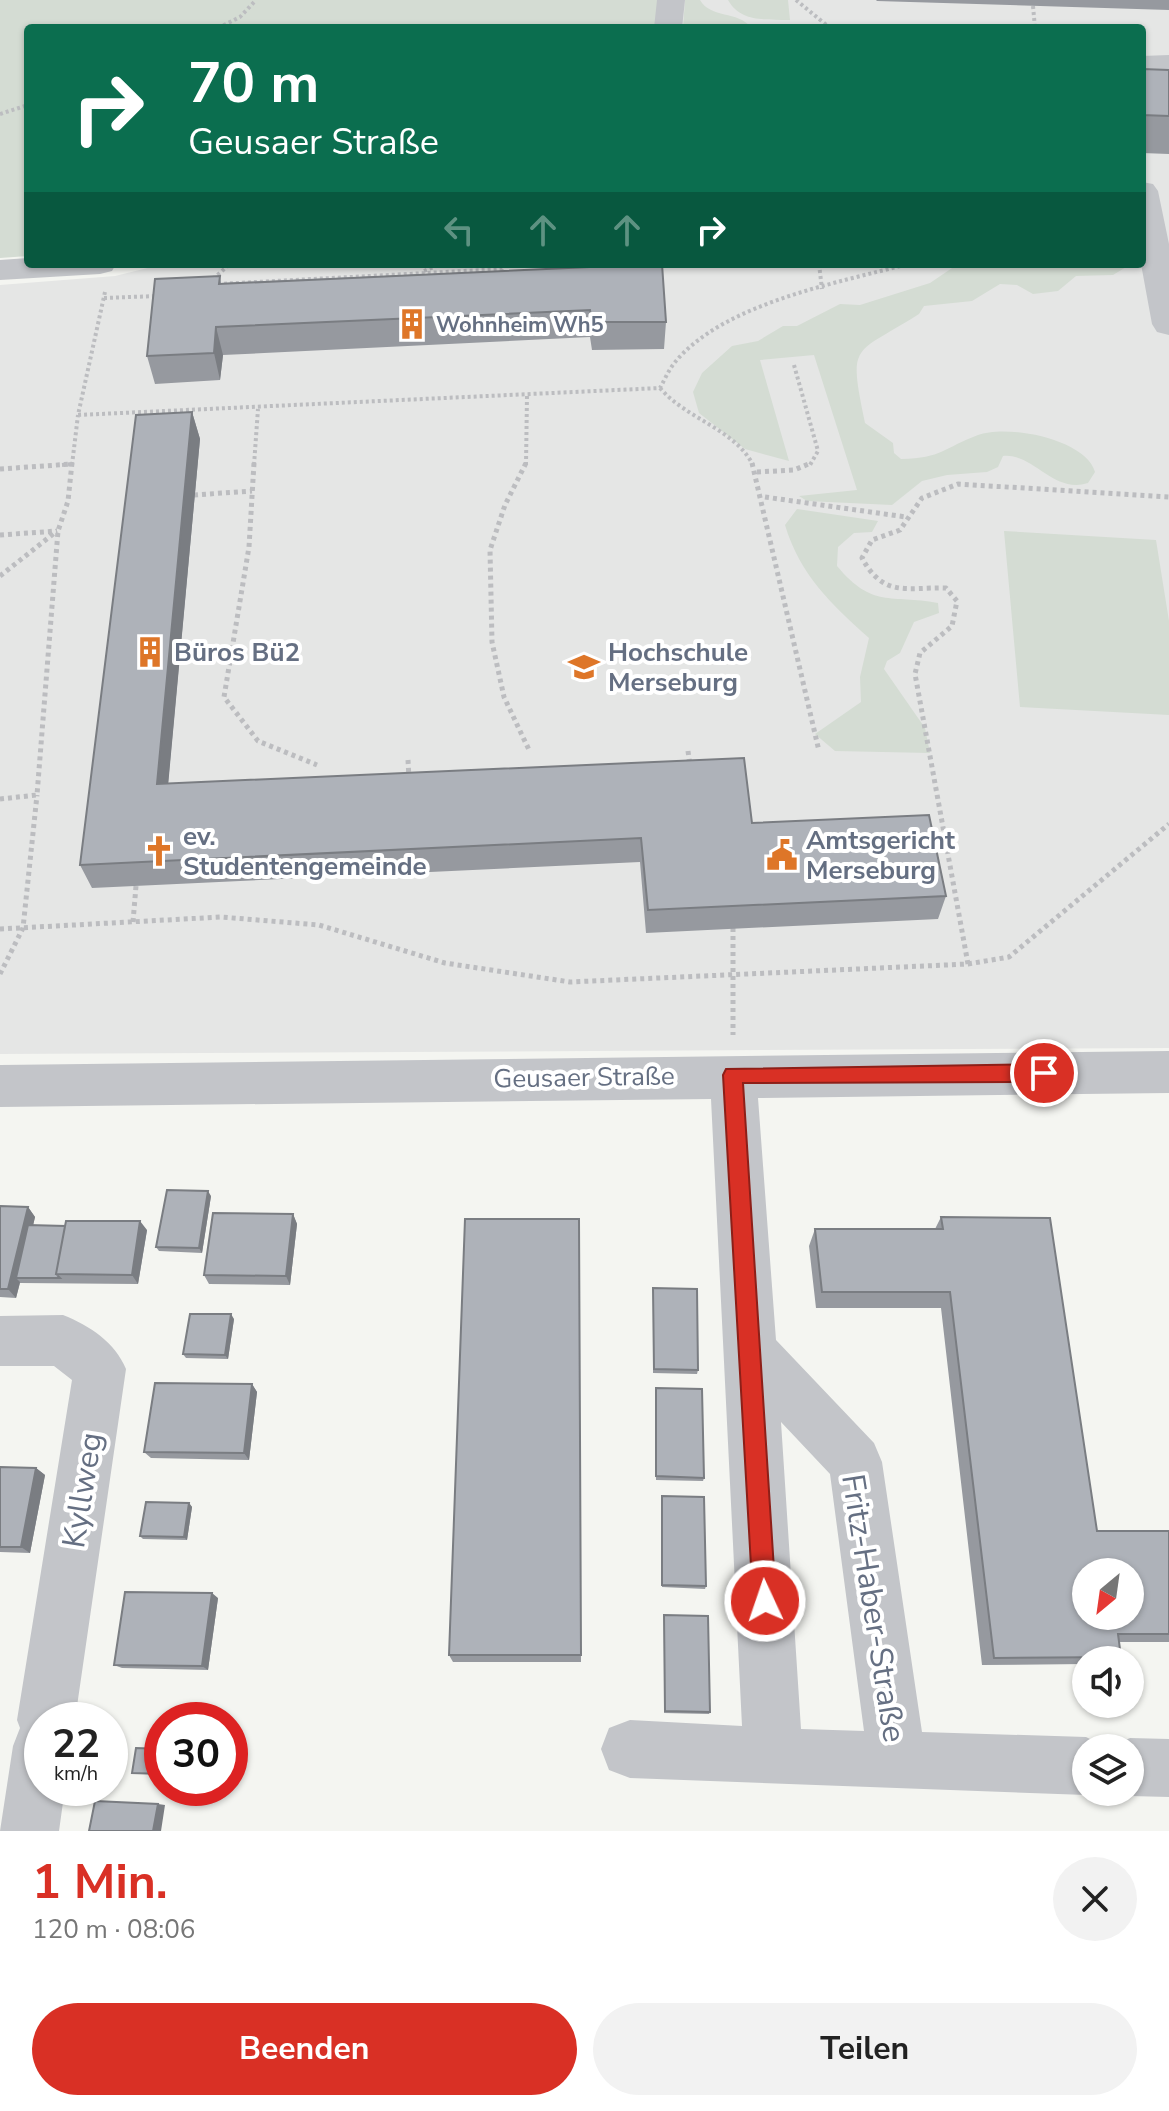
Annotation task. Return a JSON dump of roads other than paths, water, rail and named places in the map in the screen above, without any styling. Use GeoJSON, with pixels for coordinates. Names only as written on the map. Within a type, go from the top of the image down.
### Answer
{"type":"FeatureCollection","features":[{"type":"Feature","properties":{"kind":"street"},"geometry":{"type":"LineString","coordinates":[[668,24],[671,0]]}},
{"type":"Feature","properties":{"kind":"street"},"geometry":{"type":"LineString","coordinates":[[1146,65],[1169,64]]}},
{"type":"Feature","properties":{"kind":"street"},"geometry":{"type":"LineString","coordinates":[[1146,185],[1169,187]]}},
{"type":"Feature","properties":{"kind":"street"},"geometry":{"type":"LineString","coordinates":[[1146,211],[1169,324]]}},
{"type":"Feature","properties":{"kind":"street"},"geometry":{"type":"LineString","coordinates":[[0,270],[103,275]]}},
{"type":"Feature","properties":{"kind":"street","name":"Geusaer Straße"},"geometry":{"type":"LineString","coordinates":[[0,1086],[1169,1072]]}},
{"type":"Feature","properties":{"kind":"street"},"geometry":{"type":"LineString","coordinates":[[733,1075],[773,1757]]}},
{"type":"Feature","properties":{"kind":"street","name":"Kyllweg"},"geometry":{"type":"LineString","coordinates":[[0,1341],[63,1340],[100,1369],[49,1702]]}},
{"type":"Feature","properties":{"kind":"street","name":"Fritz-Haber-Straße"},"geometry":{"type":"LineString","coordinates":[[751,1351],[855,1462],[897,1761]]}},
{"type":"Feature","properties":{"kind":"street","name":"Fritz-Haber-Straße"},"geometry":{"type":"LineString","coordinates":[[630,1749],[773,1757],[1072,1766]]}},
{"type":"Feature","properties":{"kind":"street"},"geometry":{"type":"LineString","coordinates":[[1144,1767],[1169,1768]]}},
{"type":"Feature","properties":{"kind":"street"},"geometry":{"type":"LineString","coordinates":[[29,1831],[33,1806]]}},
{"type":"Feature","properties":{"kind":"place","name":"Wohnheim Wh5"},"geometry":{"type":"Point","coordinates":[412,324]}},
{"type":"Feature","properties":{"kind":"place","name":"Büros Bü2"},"geometry":{"type":"Point","coordinates":[150,652]}},
{"type":"Feature","properties":{"kind":"place","name":"Hochschule Merseburg"},"geometry":{"type":"Point","coordinates":[584,667]}},
{"type":"Feature","properties":{"kind":"place","name":"ev. Studentengemeinde"},"geometry":{"type":"Point","coordinates":[159,851]}},
{"type":"Feature","properties":{"kind":"place","name":"Amtsgericht Merseburg"},"geometry":{"type":"Point","coordinates":[782,855]}}]}
